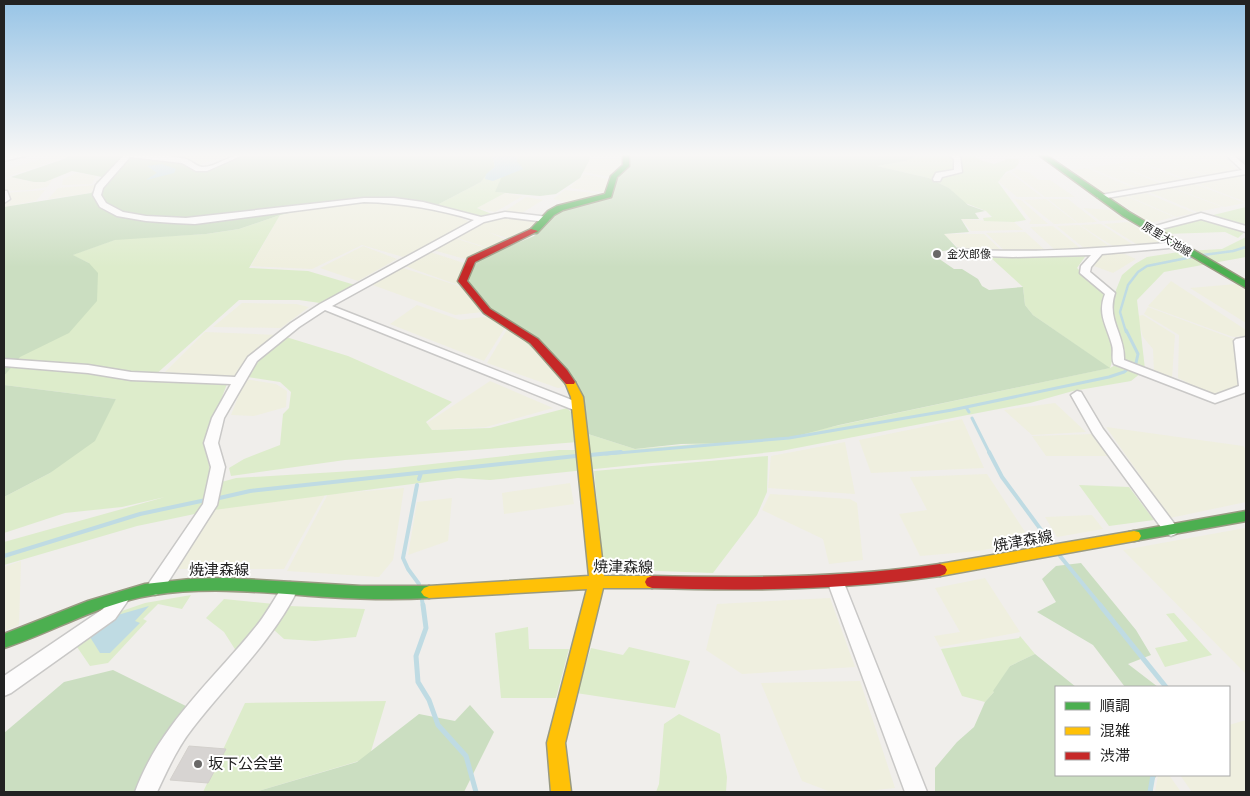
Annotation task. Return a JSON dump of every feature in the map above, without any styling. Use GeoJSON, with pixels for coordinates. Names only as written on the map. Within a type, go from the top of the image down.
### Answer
{"type":"FeatureCollection","features":[{"type":"Feature","properties":{"kind":"main road"},"geometry":{"type":"LineString","coordinates":[[561,792],[556,743],[597,581],[578,407],[573,387],[551,358],[534,340],[487,311],[462,281],[471,260],[531,233],[539,228],[554,212],[572,204],[608,196],[609,192]]}},
{"type":"Feature","properties":{"kind":"main road","name":"原里大池線"},"geometry":{"type":"LineString","coordinates":[[1094,192],[1149,229],[1246,285]]}},
{"type":"Feature","properties":{"kind":"main road","name":"焼津森線"},"geometry":{"type":"LineString","coordinates":[[4,641],[68,614],[155,588],[248,584],[358,594],[403,594],[524,584],[597,581],[763,585],[836,583],[938,571],[1244,519]]}},
{"type":"Feature","properties":{"kind":"street"},"geometry":{"type":"LineString","coordinates":[[98,192],[97,195],[103,206],[115,212],[170,221],[195,220],[386,199],[454,211],[480,220]]}},
{"type":"Feature","properties":{"kind":"street"},"geometry":{"type":"LineString","coordinates":[[1101,197],[1128,192]]}},
{"type":"Feature","properties":{"kind":"street"},"geometry":{"type":"LineString","coordinates":[[4,193],[6,199],[4,201]]}},
{"type":"Feature","properties":{"kind":"street"},"geometry":{"type":"LineString","coordinates":[[155,588],[210,505],[218,467],[211,443],[218,418],[252,359],[295,325],[324,306],[480,220],[506,213],[546,219]]}},
{"type":"Feature","properties":{"kind":"street"},"geometry":{"type":"LineString","coordinates":[[1149,229],[1201,216],[1246,229]]}},
{"type":"Feature","properties":{"kind":"street"},"geometry":{"type":"LineString","coordinates":[[958,252],[985,255],[1099,252],[1177,245]]}},
{"type":"Feature","properties":{"kind":"street"},"geometry":{"type":"LineString","coordinates":[[1099,252],[1086,266],[1085,273],[1110,293],[1104,306],[1108,324],[1118,347],[1118,362],[1149,372],[1215,399],[1245,388],[1240,341],[1246,340]]}},
{"type":"Feature","properties":{"kind":"street"},"geometry":{"type":"LineString","coordinates":[[324,306],[578,407]]}},
{"type":"Feature","properties":{"kind":"street"},"geometry":{"type":"LineString","coordinates":[[4,362],[88,368],[131,376],[238,381]]}},
{"type":"Feature","properties":{"kind":"street"},"geometry":{"type":"LineString","coordinates":[[1077,395],[1098,431],[1171,530]]}},
{"type":"Feature","properties":{"kind":"street"},"geometry":{"type":"LineString","coordinates":[[836,583],[875,680],[916,792]]}},
{"type":"Feature","properties":{"kind":"street"},"geometry":{"type":"LineString","coordinates":[[146,792],[165,753],[184,723],[262,633],[290,589]]}},
{"type":"Feature","properties":{"kind":"street"},"geometry":{"type":"LineString","coordinates":[[4,687],[109,614],[122,597]]}},
{"type":"Feature","properties":{"kind":"green space"},"geometry":{"type":"Polygon","coordinates":[[[43,192],[36,201],[4,207],[4,201],[9,198],[4,193],[43,192]]]}},
{"type":"Feature","properties":{"kind":"green space"},"geometry":{"type":"Polygon","coordinates":[[[54,192],[91,192],[91,193],[48,199],[54,192]]]}},
{"type":"Feature","properties":{"kind":"green space"},"geometry":{"type":"Polygon","coordinates":[[[462,192],[505,193],[477,208],[494,215],[481,220],[437,205],[462,192]]]}},
{"type":"Feature","properties":{"kind":"green space"},"geometry":{"type":"Polygon","coordinates":[[[462,192],[437,205],[368,200],[325,205],[280,215],[239,229],[206,234],[115,240],[73,255],[89,263],[98,273],[97,301],[69,333],[20,357],[4,376],[4,207],[91,193],[462,192]]]}},
{"type":"Feature","properties":{"kind":"green space"},"geometry":{"type":"Polygon","coordinates":[[[497,192],[559,192],[540,196],[497,192]]]}},
{"type":"Feature","properties":{"kind":"green space"},"geometry":{"type":"Polygon","coordinates":[[[562,192],[603,194],[569,203],[553,199],[562,192]]]}},
{"type":"Feature","properties":{"kind":"green space"},"geometry":{"type":"Polygon","coordinates":[[[610,192],[954,192],[968,205],[985,211],[975,213],[979,219],[961,219],[969,232],[944,234],[958,249],[935,252],[935,256],[954,269],[962,269],[978,279],[982,286],[989,290],[1023,287],[1025,305],[1033,315],[1110,368],[839,425],[789,438],[736,443],[681,444],[635,449],[585,433],[579,390],[490,310],[465,280],[479,259],[534,236],[554,212],[608,195],[610,192]]]}},
{"type":"Feature","properties":{"kind":"green space"},"geometry":{"type":"Polygon","coordinates":[[[953,192],[1005,192],[1026,220],[1014,222],[984,221],[983,218],[992,217],[986,211],[965,203],[953,192]]]}},
{"type":"Feature","properties":{"kind":"green space"},"geometry":{"type":"Polygon","coordinates":[[[1011,192],[1036,192],[1042,197],[1017,197],[1011,192]]]}},
{"type":"Feature","properties":{"kind":"green space"},"geometry":{"type":"Polygon","coordinates":[[[1039,192],[1068,192],[1075,197],[1045,197],[1039,192]]]}},
{"type":"Feature","properties":{"kind":"green space"},"geometry":{"type":"Polygon","coordinates":[[[1149,192],[1183,192],[1222,207],[1197,212],[1149,192]]]}},
{"type":"Feature","properties":{"kind":"green space"},"geometry":{"type":"Polygon","coordinates":[[[1185,192],[1216,192],[1245,203],[1224,207],[1185,192]]]}},
{"type":"Feature","properties":{"kind":"green space"},"geometry":{"type":"Polygon","coordinates":[[[1220,192],[1245,192],[1246,202],[1220,192]]]}},
{"type":"Feature","properties":{"kind":"green space"},"geometry":{"type":"Polygon","coordinates":[[[505,193],[523,196],[495,212],[477,208],[505,193]]]}},
{"type":"Feature","properties":{"kind":"green space"},"geometry":{"type":"Polygon","coordinates":[[[1146,193],[1194,213],[1176,217],[1128,196],[1146,193]]]}},
{"type":"Feature","properties":{"kind":"green space"},"geometry":{"type":"Polygon","coordinates":[[[1126,196],[1174,217],[1150,223],[1112,198],[1126,196]]]}},
{"type":"Feature","properties":{"kind":"green space"},"geometry":{"type":"Polygon","coordinates":[[[526,197],[543,200],[522,213],[505,211],[526,197]]]}},
{"type":"Feature","properties":{"kind":"green space"},"geometry":{"type":"Polygon","coordinates":[[[1014,199],[1021,200],[1048,224],[1029,224],[1031,220],[1014,199]]]}},
{"type":"Feature","properties":{"kind":"green space"},"geometry":{"type":"Polygon","coordinates":[[[1046,199],[1077,223],[1054,224],[1024,200],[1046,199]]]}},
{"type":"Feature","properties":{"kind":"green space"},"geometry":{"type":"Polygon","coordinates":[[[1048,199],[1068,199],[1097,222],[1078,223],[1048,199]]]}},
{"type":"Feature","properties":{"kind":"green space"},"geometry":{"type":"Polygon","coordinates":[[[360,200],[407,203],[452,214],[470,222],[403,257],[362,245],[312,269],[251,266],[280,215],[360,200]]]}},
{"type":"Feature","properties":{"kind":"green space"},"geometry":{"type":"Polygon","coordinates":[[[1246,207],[1246,231],[1238,238],[1225,232],[1165,234],[1156,229],[1246,207]]]}},
{"type":"Feature","properties":{"kind":"green space"},"geometry":{"type":"Polygon","coordinates":[[[1083,208],[1110,210],[1125,220],[1100,221],[1083,208]]]}},
{"type":"Feature","properties":{"kind":"green space"},"geometry":{"type":"Polygon","coordinates":[[[500,214],[544,222],[510,239],[488,232],[507,240],[488,248],[454,237],[500,214]]]}},
{"type":"Feature","properties":{"kind":"green space"},"geometry":{"type":"Polygon","coordinates":[[[280,215],[249,268],[308,271],[355,285],[320,303],[299,300],[239,300],[154,376],[227,384],[204,445],[210,469],[207,486],[236,478],[386,469],[559,450],[584,450],[585,433],[635,449],[784,437],[1109,368],[1033,315],[1025,305],[1023,287],[990,257],[1087,254],[1077,268],[1105,294],[1101,306],[1112,344],[1113,352],[1110,368],[1119,363],[1141,373],[1131,381],[1073,391],[1030,403],[781,451],[490,480],[458,478],[214,510],[137,526],[4,565],[4,542],[165,497],[122,507],[65,513],[4,533],[4,497],[50,473],[110,408],[116,399],[4,385],[4,376],[89,263],[72,255],[117,239],[206,234],[239,229],[280,215]]]}},
{"type":"Feature","properties":{"kind":"green space"},"geometry":{"type":"Polygon","coordinates":[[[961,219],[1014,222],[1023,230],[971,231],[961,219]]]}},
{"type":"Feature","properties":{"kind":"green space"},"geometry":{"type":"Polygon","coordinates":[[[1128,222],[1163,243],[1138,245],[1104,224],[1128,222]]]}},
{"type":"Feature","properties":{"kind":"green space"},"geometry":{"type":"Polygon","coordinates":[[[1101,224],[1135,246],[1114,247],[1080,225],[1101,224]]]}},
{"type":"Feature","properties":{"kind":"green space"},"geometry":{"type":"Polygon","coordinates":[[[1079,225],[1112,248],[1085,249],[1057,226],[1079,225]]]}},
{"type":"Feature","properties":{"kind":"green space"},"geometry":{"type":"Polygon","coordinates":[[[1053,226],[1081,249],[1055,250],[1030,227],[1053,226]]]}},
{"type":"Feature","properties":{"kind":"green space"},"geometry":{"type":"Polygon","coordinates":[[[1025,232],[1045,250],[1006,252],[986,233],[1025,232]]]}},
{"type":"Feature","properties":{"kind":"green space"},"geometry":{"type":"Polygon","coordinates":[[[943,234],[984,234],[1003,252],[961,250],[943,234]]]}},
{"type":"Feature","properties":{"kind":"green space"},"geometry":{"type":"Polygon","coordinates":[[[1246,237],[1246,257],[1164,272],[1137,300],[1145,369],[1121,361],[1122,343],[1110,316],[1114,295],[1122,275],[1147,257],[1185,251],[1222,249],[1246,237]]]}},
{"type":"Feature","properties":{"kind":"green space"},"geometry":{"type":"Polygon","coordinates":[[[454,238],[486,248],[465,259],[433,250],[454,238]]]}},
{"type":"Feature","properties":{"kind":"green space"},"geometry":{"type":"Polygon","coordinates":[[[363,246],[397,259],[358,281],[320,268],[363,246]]]}},
{"type":"Feature","properties":{"kind":"green space"},"geometry":{"type":"Polygon","coordinates":[[[430,252],[464,263],[458,285],[405,266],[430,252]]]}},
{"type":"Feature","properties":{"kind":"green space"},"geometry":{"type":"Polygon","coordinates":[[[1120,252],[1136,259],[1113,273],[1094,266],[1101,253],[1120,252]]]}},
{"type":"Feature","properties":{"kind":"green space"},"geometry":{"type":"Polygon","coordinates":[[[403,268],[462,287],[483,312],[455,315],[370,284],[403,268]]]}},
{"type":"Feature","properties":{"kind":"green space"},"geometry":{"type":"Polygon","coordinates":[[[1171,281],[1246,330],[1246,336],[1233,337],[1148,306],[1171,281]]]}},
{"type":"Feature","properties":{"kind":"green space"},"geometry":{"type":"Polygon","coordinates":[[[1236,284],[1246,290],[1246,323],[1190,288],[1236,284]]]}},
{"type":"Feature","properties":{"kind":"green space"},"geometry":{"type":"Polygon","coordinates":[[[242,303],[296,304],[309,307],[281,328],[213,327],[242,303]]]}},
{"type":"Feature","properties":{"kind":"green space"},"geometry":{"type":"Polygon","coordinates":[[[417,305],[460,320],[491,316],[506,326],[484,361],[390,324],[417,305]]]}},
{"type":"Feature","properties":{"kind":"green space"},"geometry":{"type":"Polygon","coordinates":[[[1148,307],[1234,339],[1238,385],[1212,395],[1178,378],[1179,335],[1144,314],[1148,307]]]}},
{"type":"Feature","properties":{"kind":"green space"},"geometry":{"type":"Polygon","coordinates":[[[1143,315],[1175,335],[1172,378],[1154,372],[1153,349],[1143,337],[1137,316],[1143,315]]]}},
{"type":"Feature","properties":{"kind":"green space"},"geometry":{"type":"Polygon","coordinates":[[[509,326],[531,344],[567,386],[558,388],[487,363],[509,326]]]}},
{"type":"Feature","properties":{"kind":"green space"},"geometry":{"type":"Polygon","coordinates":[[[205,332],[278,335],[252,355],[236,375],[227,378],[165,372],[205,332]]]}},
{"type":"Feature","properties":{"kind":"green space"},"geometry":{"type":"Polygon","coordinates":[[[286,337],[348,356],[452,402],[426,422],[432,430],[490,428],[567,408],[572,413],[578,442],[345,460],[231,476],[229,468],[244,459],[280,445],[283,414],[289,408],[291,392],[280,382],[247,377],[260,359],[286,337]]]}},
{"type":"Feature","properties":{"kind":"green space"},"geometry":{"type":"Polygon","coordinates":[[[245,379],[276,384],[287,391],[286,407],[254,416],[231,415],[245,379]]]}},
{"type":"Feature","properties":{"kind":"green space"},"geometry":{"type":"Polygon","coordinates":[[[490,381],[553,408],[486,427],[432,430],[427,423],[490,381]]]}},
{"type":"Feature","properties":{"kind":"green space"},"geometry":{"type":"Polygon","coordinates":[[[4,385],[116,399],[95,441],[50,473],[4,497],[4,385]]]}},
{"type":"Feature","properties":{"kind":"green space"},"geometry":{"type":"Polygon","coordinates":[[[1055,403],[1086,432],[1032,435],[1004,410],[1055,403]]]}},
{"type":"Feature","properties":{"kind":"green space"},"geometry":{"type":"Polygon","coordinates":[[[962,419],[984,468],[871,473],[859,440],[962,419]]]}},
{"type":"Feature","properties":{"kind":"green space"},"geometry":{"type":"Polygon","coordinates":[[[1106,427],[1243,446],[1246,449],[1246,502],[1170,518],[1106,427]]]}},
{"type":"Feature","properties":{"kind":"green space"},"geometry":{"type":"Polygon","coordinates":[[[1094,434],[1110,456],[1046,456],[1032,436],[1094,434]]]}},
{"type":"Feature","properties":{"kind":"green space"},"geometry":{"type":"Polygon","coordinates":[[[845,442],[855,494],[768,488],[771,456],[845,442]]]}},
{"type":"Feature","properties":{"kind":"green space"},"geometry":{"type":"Polygon","coordinates":[[[768,456],[767,492],[757,515],[713,573],[603,569],[594,471],[768,456]]]}},
{"type":"Feature","properties":{"kind":"green space"},"geometry":{"type":"Polygon","coordinates":[[[987,474],[1031,541],[978,551],[920,556],[899,514],[927,510],[910,477],[987,474]]]}},
{"type":"Feature","properties":{"kind":"green space"},"geometry":{"type":"Polygon","coordinates":[[[570,483],[574,504],[504,514],[502,493],[570,483]]]}},
{"type":"Feature","properties":{"kind":"green space"},"geometry":{"type":"Polygon","coordinates":[[[1079,485],[1129,487],[1154,520],[1109,526],[1079,485]]]}},
{"type":"Feature","properties":{"kind":"green space"},"geometry":{"type":"Polygon","coordinates":[[[404,488],[393,560],[379,577],[287,571],[328,494],[404,488]]]}},
{"type":"Feature","properties":{"kind":"green space"},"geometry":{"type":"Polygon","coordinates":[[[770,494],[850,499],[857,503],[863,560],[829,564],[823,539],[762,510],[770,494]]]}},
{"type":"Feature","properties":{"kind":"green space"},"geometry":{"type":"Polygon","coordinates":[[[325,495],[284,569],[174,569],[214,510],[260,499],[325,495]]]}},
{"type":"Feature","properties":{"kind":"green space"},"geometry":{"type":"Polygon","coordinates":[[[452,498],[448,541],[408,555],[417,502],[452,498]]]}},
{"type":"Feature","properties":{"kind":"green space"},"geometry":{"type":"Polygon","coordinates":[[[1092,515],[1103,529],[1057,537],[1045,517],[1092,515]]]}},
{"type":"Feature","properties":{"kind":"green space"},"geometry":{"type":"Polygon","coordinates":[[[1246,529],[1246,674],[1123,550],[1246,529]]]}},
{"type":"Feature","properties":{"kind":"green space"},"geometry":{"type":"Polygon","coordinates":[[[21,561],[19,625],[4,631],[4,567],[21,561]]]}},
{"type":"Feature","properties":{"kind":"green space"},"geometry":{"type":"Polygon","coordinates":[[[1081,563],[1136,630],[1151,655],[1128,664],[1157,686],[1124,686],[1093,645],[1037,612],[1056,602],[1042,579],[1056,566],[1081,563]]]}},
{"type":"Feature","properties":{"kind":"green space"},"geometry":{"type":"Polygon","coordinates":[[[985,578],[1020,632],[940,647],[934,636],[960,632],[935,588],[985,578]]]}},
{"type":"Feature","properties":{"kind":"green space"},"geometry":{"type":"Polygon","coordinates":[[[191,595],[182,609],[158,604],[143,619],[147,621],[108,663],[90,666],[75,644],[113,614],[145,603],[191,595]]]}},
{"type":"Feature","properties":{"kind":"green space"},"geometry":{"type":"Polygon","coordinates":[[[830,598],[855,667],[742,674],[706,650],[717,604],[830,598]]]}},
{"type":"Feature","properties":{"kind":"green space"},"geometry":{"type":"Polygon","coordinates":[[[224,599],[274,604],[238,654],[224,632],[206,618],[224,599]]]}},
{"type":"Feature","properties":{"kind":"green space"},"geometry":{"type":"Polygon","coordinates":[[[289,606],[365,609],[356,637],[315,641],[284,639],[273,629],[289,606]]]}},
{"type":"Feature","properties":{"kind":"green space"},"geometry":{"type":"Polygon","coordinates":[[[1174,613],[1212,655],[1165,667],[1155,648],[1188,641],[1166,614],[1174,613]]]}},
{"type":"Feature","properties":{"kind":"green space"},"geometry":{"type":"Polygon","coordinates":[[[528,627],[529,649],[569,649],[556,698],[501,698],[495,633],[528,627]]]}},
{"type":"Feature","properties":{"kind":"green space"},"geometry":{"type":"Polygon","coordinates":[[[1020,636],[1035,654],[1010,666],[994,692],[985,702],[962,696],[941,649],[1019,638],[1020,636]]]}},
{"type":"Feature","properties":{"kind":"green space"},"geometry":{"type":"Polygon","coordinates":[[[629,647],[690,661],[675,708],[576,693],[591,648],[623,655],[629,647]]]}},
{"type":"Feature","properties":{"kind":"green space"},"geometry":{"type":"Polygon","coordinates":[[[1035,654],[1075,686],[1055,686],[1055,776],[1156,776],[1152,783],[1153,792],[935,792],[935,768],[957,742],[974,727],[985,702],[994,692],[1010,666],[1035,654]]]}},
{"type":"Feature","properties":{"kind":"green space"},"geometry":{"type":"Polygon","coordinates":[[[113,670],[192,709],[140,792],[4,792],[4,733],[64,682],[113,670]]]}},
{"type":"Feature","properties":{"kind":"green space"},"geometry":{"type":"Polygon","coordinates":[[[860,681],[895,788],[857,792],[831,792],[802,781],[761,683],[860,681]]]}},
{"type":"Feature","properties":{"kind":"green space"},"geometry":{"type":"Polygon","coordinates":[[[386,701],[369,758],[255,792],[203,792],[245,703],[386,701]]]}},
{"type":"Feature","properties":{"kind":"green space"},"geometry":{"type":"Polygon","coordinates":[[[470,705],[494,732],[464,792],[255,792],[357,762],[419,714],[455,721],[470,705]]]}},
{"type":"Feature","properties":{"kind":"green space"},"geometry":{"type":"Polygon","coordinates":[[[679,714],[720,734],[727,777],[726,792],[656,792],[659,784],[664,724],[679,714]]]}},
{"type":"Feature","properties":{"kind":"green space"},"geometry":{"type":"Polygon","coordinates":[[[1246,720],[1246,792],[1192,792],[1181,776],[1230,776],[1230,725],[1246,720]]]}},
{"type":"Feature","properties":{"kind":"green space"},"geometry":{"type":"Polygon","coordinates":[[[1158,776],[1170,776],[1181,792],[1155,792],[1158,776]]]}},
{"type":"Feature","properties":{"kind":"water"},"geometry":{"type":"Polygon","coordinates":[[[149,606],[135,621],[140,623],[110,653],[100,653],[90,637],[114,616],[149,606]]]}},
{"type":"Feature","properties":{"kind":"building","name":"坂下公会堂"},"geometry":{"type":"Polygon","coordinates":[[[189,746],[226,749],[208,783],[170,780],[189,746]]]}},
{"type":"Feature","properties":{"kind":"waterway"},"geometry":{"type":"LineString","coordinates":[[1203,255],[1233,251],[1246,247]]}},
{"type":"Feature","properties":{"kind":"waterway"},"geometry":{"type":"LineString","coordinates":[[1126,332],[1120,312],[1128,285],[1138,272],[1147,266],[1192,257]]}},
{"type":"Feature","properties":{"kind":"waterway"},"geometry":{"type":"LineString","coordinates":[[966,407],[1109,377],[1124,372],[1136,363],[1138,354],[1126,330]]}},
{"type":"Feature","properties":{"kind":"waterway"},"geometry":{"type":"LineString","coordinates":[[606,454],[789,438],[966,407]]}},
{"type":"Feature","properties":{"kind":"waterway"},"geometry":{"type":"LineString","coordinates":[[966,407],[969,412]]}},
{"type":"Feature","properties":{"kind":"waterway"},"geometry":{"type":"LineString","coordinates":[[972,418],[989,452]]}},
{"type":"Feature","properties":{"kind":"waterway"},"geometry":{"type":"LineString","coordinates":[[590,455],[621,452]]}},
{"type":"Feature","properties":{"kind":"waterway"},"geometry":{"type":"LineString","coordinates":[[989,452],[1002,477],[1050,542]]}},
{"type":"Feature","properties":{"kind":"waterway"},"geometry":{"type":"LineString","coordinates":[[215,499],[250,491],[576,456]]}},
{"type":"Feature","properties":{"kind":"waterway"},"geometry":{"type":"LineString","coordinates":[[419,479],[421,473]]}},
{"type":"Feature","properties":{"kind":"waterway"},"geometry":{"type":"LineString","coordinates":[[417,485],[403,558],[408,569],[419,584]]}},
{"type":"Feature","properties":{"kind":"waterway"},"geometry":{"type":"LineString","coordinates":[[4,556],[140,514],[206,500]]}},
{"type":"Feature","properties":{"kind":"waterway"},"geometry":{"type":"LineString","coordinates":[[1060,556],[1101,606]]}},
{"type":"Feature","properties":{"kind":"waterway"},"geometry":{"type":"LineString","coordinates":[[422,600],[423,606]]}},
{"type":"Feature","properties":{"kind":"waterway"},"geometry":{"type":"LineString","coordinates":[[423,605],[426,628],[416,656],[418,682],[429,700],[438,725],[466,756],[476,792]]}},
{"type":"Feature","properties":{"kind":"waterway"},"geometry":{"type":"LineString","coordinates":[[1100,605],[1165,686]]}},
{"type":"Feature","properties":{"kind":"waterway"},"geometry":{"type":"LineString","coordinates":[[1150,792],[1153,776]]}},
{"type":"Feature","properties":{"kind":"traffic: fast"},"geometry":{"type":"LineString","coordinates":[[534,231],[551,213],[560,208],[608,195],[609,192]]}},
{"type":"Feature","properties":{"kind":"traffic: fast"},"geometry":{"type":"LineString","coordinates":[[1095,192],[1126,214],[1246,285]]}},
{"type":"Feature","properties":{"kind":"traffic: fast"},"geometry":{"type":"LineString","coordinates":[[1134,536],[1246,516]]}},
{"type":"Feature","properties":{"kind":"traffic: fast"},"geometry":{"type":"LineString","coordinates":[[4,641],[94,605],[140,591],[157,588],[225,585],[361,593],[429,592]]}},
{"type":"Feature","properties":{"kind":"traffic: slow"},"geometry":{"type":"LineString","coordinates":[[561,792],[556,743],[597,581],[577,397],[570,382]]}},
{"type":"Feature","properties":{"kind":"traffic: slow"},"geometry":{"type":"LineString","coordinates":[[940,570],[1134,536]]}},
{"type":"Feature","properties":{"kind":"traffic: slow"},"geometry":{"type":"LineString","coordinates":[[429,592],[540,584],[652,582]]}},
{"type":"Feature","properties":{"kind":"traffic: jam"},"geometry":{"type":"LineString","coordinates":[[534,231],[471,260],[462,281],[487,311],[534,341],[570,382]]}},
{"type":"Feature","properties":{"kind":"traffic: jam"},"geometry":{"type":"LineString","coordinates":[[652,582],[724,584],[832,582],[940,570]]}},
{"type":"Feature","properties":{"kind":"place","name":"金次郎像"},"geometry":{"type":"Point","coordinates":[937,254]}},
{"type":"Feature","properties":{"kind":"place","name":"坂下公会堂"},"geometry":{"type":"Point","coordinates":[198,764]}}]}
